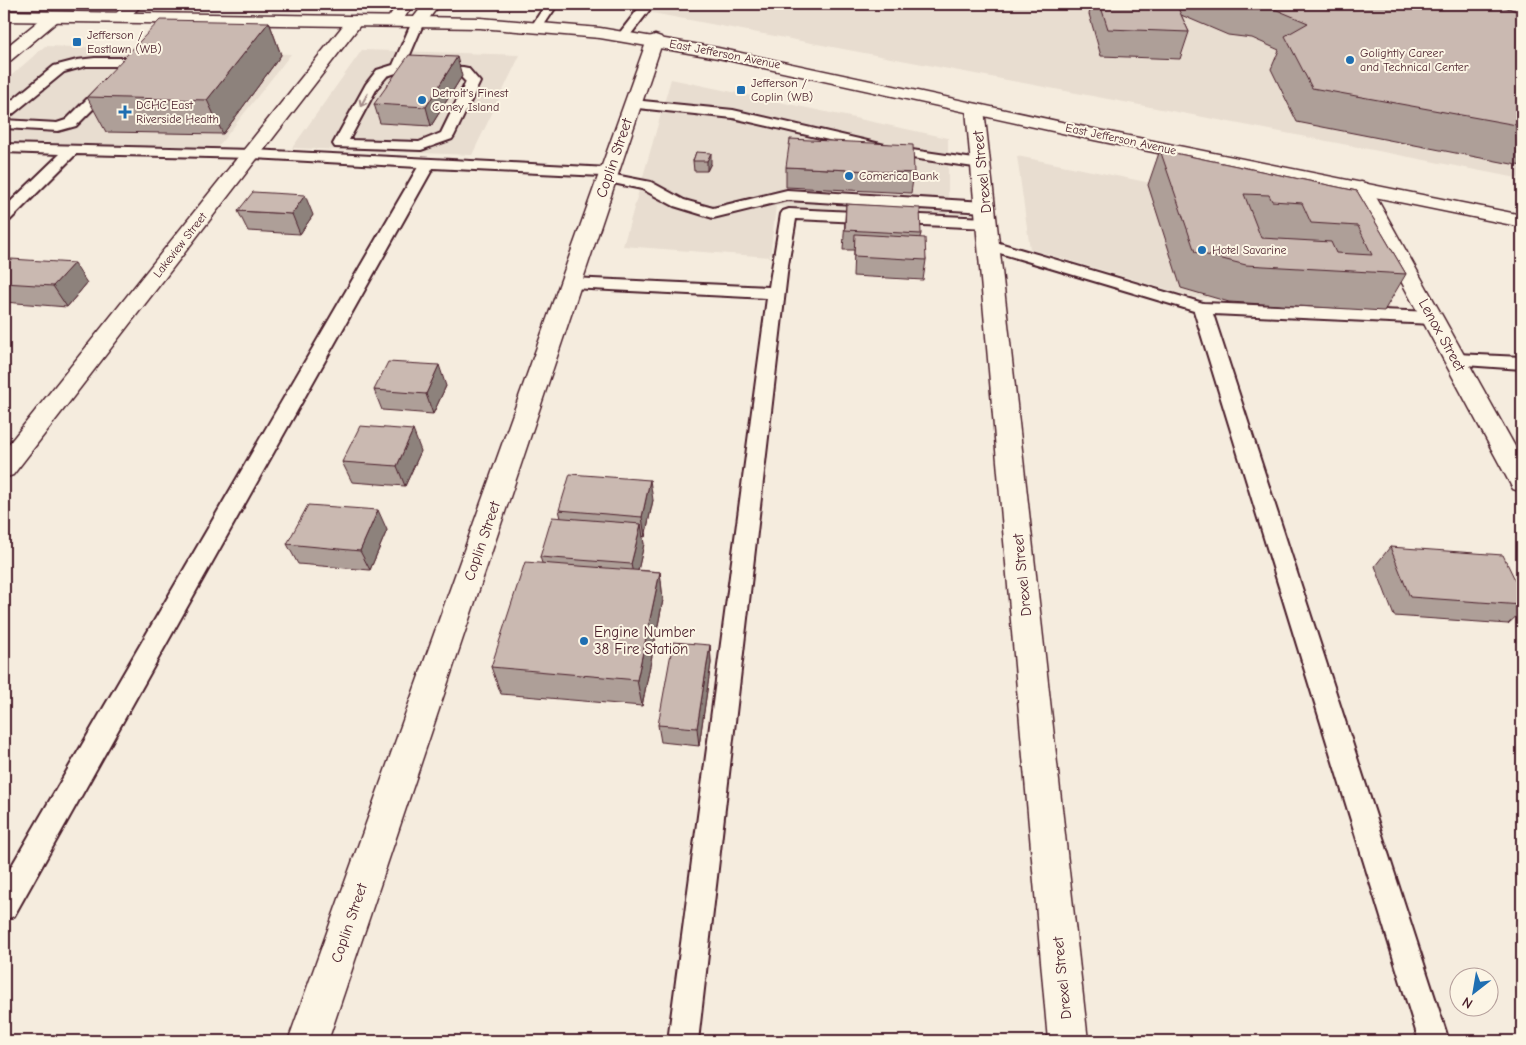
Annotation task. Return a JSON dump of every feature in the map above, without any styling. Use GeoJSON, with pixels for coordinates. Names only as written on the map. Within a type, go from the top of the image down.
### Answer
{"type":"FeatureCollection","features":[{"type":"Feature","properties":{"kind":"street"},"geometry":{"type":"LineString","coordinates":[[119,18],[135,4]]}},
{"type":"Feature","properties":{"kind":"street"},"geometry":{"type":"LineString","coordinates":[[393,22],[406,4]]}},
{"type":"Feature","properties":{"kind":"street"},"geometry":{"type":"LineString","coordinates":[[418,22],[432,4]]}},
{"type":"Feature","properties":{"kind":"street","name":"East Jefferson Avenue"},"geometry":{"type":"LineString","coordinates":[[4,16],[538,25],[655,40],[816,73],[976,109],[1522,221]]}},
{"type":"Feature","properties":{"kind":"street"},"geometry":{"type":"LineString","coordinates":[[4,57],[54,17]]}},
{"type":"Feature","properties":{"kind":"street","name":"Lakeview Street"},"geometry":{"type":"LineString","coordinates":[[4,468],[355,21]]}},
{"type":"Feature","properties":{"kind":"street","name":"Coplin Street"},"geometry":{"type":"LineString","coordinates":[[308,1041],[655,40]]}},
{"type":"Feature","properties":{"kind":"street","name":"Drexel Street"},"geometry":{"type":"LineString","coordinates":[[976,109],[1068,1041]]}},
{"type":"Feature","properties":{"kind":"street","name":"Lenox Street"},"geometry":{"type":"LineString","coordinates":[[1362,188],[1522,482]]}},
{"type":"Feature","properties":{"kind":"lane"},"geometry":{"type":"LineString","coordinates":[[538,25],[552,4]]}},
{"type":"Feature","properties":{"kind":"lane"},"geometry":{"type":"LineString","coordinates":[[624,36],[648,4]]}},
{"type":"Feature","properties":{"kind":"lane"},"geometry":{"type":"LineString","coordinates":[[156,34],[168,19]]}},
{"type":"Feature","properties":{"kind":"lane"},"geometry":{"type":"LineString","coordinates":[[398,68],[463,71],[473,82],[447,136],[420,146],[340,144],[371,87],[382,73],[398,68],[418,22]]}},
{"type":"Feature","properties":{"kind":"lane"},"geometry":{"type":"LineString","coordinates":[[4,124],[58,127],[71,123],[143,49]]}},
{"type":"Feature","properties":{"kind":"lane"},"geometry":{"type":"LineString","coordinates":[[4,114],[60,69],[69,65],[78,63],[132,62]]}},
{"type":"Feature","properties":{"kind":"lane"},"geometry":{"type":"LineString","coordinates":[[633,104],[733,114],[808,133],[898,152],[981,164]]}},
{"type":"Feature","properties":{"kind":"lane"},"geometry":{"type":"LineString","coordinates":[[4,148],[252,154],[608,175],[646,184],[679,202],[713,213],[787,195],[987,225],[1202,308],[1432,318]]}},
{"type":"Feature","properties":{"kind":"lane"},"geometry":{"type":"LineString","coordinates":[[4,217],[72,150]]}},
{"type":"Feature","properties":{"kind":"lane"},"geometry":{"type":"LineString","coordinates":[[4,906],[428,163]]}},
{"type":"Feature","properties":{"kind":"lane"},"geometry":{"type":"LineString","coordinates":[[683,1041],[777,293],[789,214],[987,225]]}},
{"type":"Feature","properties":{"kind":"lane"},"geometry":{"type":"LineString","coordinates":[[571,283],[777,293]]}},
{"type":"Feature","properties":{"kind":"lane"},"geometry":{"type":"LineString","coordinates":[[1202,308],[1434,1041]]}},
{"type":"Feature","properties":{"kind":"lane"},"geometry":{"type":"LineString","coordinates":[[1456,360],[1522,363]]}},
{"type":"Feature","properties":{"kind":"shaded area","name":"Golightly Career and Technical Center"},"geometry":{"type":"Polygon","coordinates":[[[605,4],[1522,4],[1522,179],[1198,116],[605,4]]]}},
{"type":"Feature","properties":{"kind":"shaded area","name":"DCHC East Riverside Health"},"geometry":{"type":"Polygon","coordinates":[[[45,46],[291,54],[216,149],[4,141],[4,82],[45,46]]]}},
{"type":"Feature","properties":{"kind":"shaded area"},"geometry":{"type":"Polygon","coordinates":[[[362,50],[520,55],[472,155],[292,148],[362,50]]]}},
{"type":"Feature","properties":{"kind":"shaded area"},"geometry":{"type":"Polygon","coordinates":[[[671,79],[948,138],[948,216],[776,206],[770,257],[623,246],[671,79]]]}},
{"type":"Feature","properties":{"kind":"shaded area"},"geometry":{"type":"Polygon","coordinates":[[[1017,156],[1345,222],[1391,311],[1193,297],[1030,249],[1017,156]]]}},
{"type":"Feature","properties":{"kind":"building"},"geometry":{"type":"Polygon","coordinates":[[[1100,4],[1176,4],[1189,32],[1108,29],[1100,4]]]}},
{"type":"Feature","properties":{"kind":"building"},"geometry":{"type":"Polygon","coordinates":[[[1255,4],[1496,4],[1522,13],[1522,126],[1312,88],[1285,36],[1308,23],[1265,5],[1255,4]]]}},
{"type":"Feature","properties":{"kind":"building"},"geometry":{"type":"Polygon","coordinates":[[[160,20],[269,22],[207,100],[87,97],[160,20]]]}},
{"type":"Feature","properties":{"kind":"building"},"geometry":{"type":"Polygon","coordinates":[[[409,55],[457,57],[426,107],[374,104],[409,55]]]}},
{"type":"Feature","properties":{"kind":"building"},"geometry":{"type":"Polygon","coordinates":[[[790,139],[913,145],[914,173],[786,167],[790,139]]]}},
{"type":"Feature","properties":{"kind":"building"},"geometry":{"type":"Polygon","coordinates":[[[1160,150],[1357,191],[1406,274],[1246,265],[1195,252],[1160,150]],[[1244,194],[1261,238],[1331,242],[1336,253],[1372,255],[1358,226],[1311,223],[1302,203],[1272,201],[1269,195],[1244,194]]]}},
{"type":"Feature","properties":{"kind":"building"},"geometry":{"type":"Polygon","coordinates":[[[696,152],[711,153],[707,161],[693,161],[696,152]]]}},
{"type":"Feature","properties":{"kind":"building"},"geometry":{"type":"Polygon","coordinates":[[[253,192],[305,195],[292,214],[238,211],[253,192]]]}},
{"type":"Feature","properties":{"kind":"building"},"geometry":{"type":"Polygon","coordinates":[[[846,204],[920,208],[921,234],[845,230],[846,204]]]}},
{"type":"Feature","properties":{"kind":"building"},"geometry":{"type":"Polygon","coordinates":[[[855,234],[925,238],[926,260],[854,256],[855,234]]]}},
{"type":"Feature","properties":{"kind":"building"},"geometry":{"type":"Polygon","coordinates":[[[11,259],[74,263],[53,286],[4,283],[4,266],[11,259]]]}},
{"type":"Feature","properties":{"kind":"building"},"geometry":{"type":"Polygon","coordinates":[[[388,362],[439,365],[426,394],[374,390],[388,362]]]}},
{"type":"Feature","properties":{"kind":"building"},"geometry":{"type":"Polygon","coordinates":[[[360,426],[413,430],[397,466],[342,462],[360,426]]]}},
{"type":"Feature","properties":{"kind":"building"},"geometry":{"type":"Polygon","coordinates":[[[570,474],[650,480],[642,517],[559,510],[570,474]]]}},
{"type":"Feature","properties":{"kind":"building"},"geometry":{"type":"Polygon","coordinates":[[[308,505],[378,510],[360,551],[287,544],[308,505]]]}},
{"type":"Feature","properties":{"kind":"building"},"geometry":{"type":"Polygon","coordinates":[[[552,517],[641,524],[631,564],[540,557],[552,517]]]}},
{"type":"Feature","properties":{"kind":"building"},"geometry":{"type":"Polygon","coordinates":[[[1390,547],[1503,555],[1522,594],[1522,605],[1410,597],[1390,547]]]}},
{"type":"Feature","properties":{"kind":"building"},"geometry":{"type":"Polygon","coordinates":[[[525,562],[660,572],[637,680],[491,667],[525,562]]]}},
{"type":"Feature","properties":{"kind":"building"},"geometry":{"type":"Polygon","coordinates":[[[673,642],[710,645],[697,728],[658,725],[673,642]]]}},
{"type":"Feature","properties":{"kind":"place","name":"Jefferson / Eastlawn (WB)"},"geometry":{"type":"Point","coordinates":[77,42]}},
{"type":"Feature","properties":{"kind":"place","name":"Golightly Career and Technical Center"},"geometry":{"type":"Point","coordinates":[1350,60]}},
{"type":"Feature","properties":{"kind":"place","name":"Jefferson / Coplin (WB)"},"geometry":{"type":"Point","coordinates":[741,90]}},
{"type":"Feature","properties":{"kind":"place","name":"Detroit's Finest Coney Island"},"geometry":{"type":"Point","coordinates":[422,100]}},
{"type":"Feature","properties":{"kind":"place","name":"DCHC East Riverside Health"},"geometry":{"type":"Point","coordinates":[125,112]}},
{"type":"Feature","properties":{"kind":"place","name":"Comerica Bank"},"geometry":{"type":"Point","coordinates":[849,176]}},
{"type":"Feature","properties":{"kind":"place","name":"Hotel Savarine"},"geometry":{"type":"Point","coordinates":[1202,250]}},
{"type":"Feature","properties":{"kind":"place","name":"Engine Number 38 Fire Station"},"geometry":{"type":"Point","coordinates":[584,641]}}]}
